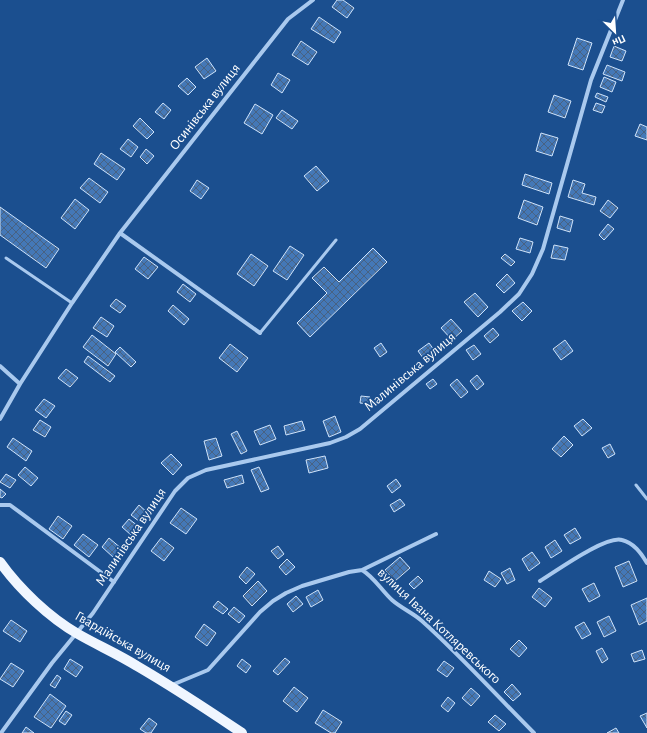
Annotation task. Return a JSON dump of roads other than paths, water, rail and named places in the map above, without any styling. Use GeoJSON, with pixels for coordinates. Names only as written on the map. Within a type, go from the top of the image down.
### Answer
{"type":"FeatureCollection","features":[{"type":"Feature","properties":{"kind":"main road","name":"Гвардійська вулиця"},"geometry":{"type":"LineString","coordinates":[[0,562],[12,577],[43,608],[76,633],[136,665],[242,733]]}},
{"type":"Feature","properties":{"kind":"street","name":"Осинівська вулиця"},"geometry":{"type":"LineString","coordinates":[[0,419],[20,384],[72,303],[120,233],[288,19],[313,0]]}},
{"type":"Feature","properties":{"kind":"street","name":"Малинівська вулиця"},"geometry":{"type":"LineString","coordinates":[[1,733],[52,662],[93,613],[175,491],[188,478],[206,470],[330,443],[346,437],[366,424],[500,312],[519,294],[532,274],[542,249],[591,80],[623,0]]}},
{"type":"Feature","properties":{"kind":"street"},"geometry":{"type":"LineString","coordinates":[[120,233],[260,333]]}},
{"type":"Feature","properties":{"kind":"street"},"geometry":{"type":"LineString","coordinates":[[0,366],[20,384]]}},
{"type":"Feature","properties":{"kind":"street"},"geometry":{"type":"LineString","coordinates":[[0,505],[10,505],[114,582]]}},
{"type":"Feature","properties":{"kind":"street"},"geometry":{"type":"LineString","coordinates":[[169,686],[208,670],[260,612],[273,601],[286,593],[302,586],[362,570],[436,534]]}},
{"type":"Feature","properties":{"kind":"street"},"geometry":{"type":"LineString","coordinates":[[540,581],[594,548],[609,541],[621,539],[630,543],[640,552],[647,562]]}},
{"type":"Feature","properties":{"kind":"street","name":"вулиця Івана Котляревського"},"geometry":{"type":"LineString","coordinates":[[362,570],[373,579],[384,594],[397,605],[420,620],[442,640],[534,733]]}},
{"type":"Feature","properties":{"kind":"lane"},"geometry":{"type":"LineString","coordinates":[[260,333],[336,240]]}},
{"type":"Feature","properties":{"kind":"lane"},"geometry":{"type":"LineString","coordinates":[[6,258],[72,303]]}},
{"type":"Feature","properties":{"kind":"lane"},"geometry":{"type":"LineString","coordinates":[[636,486],[647,499]]}}]}
